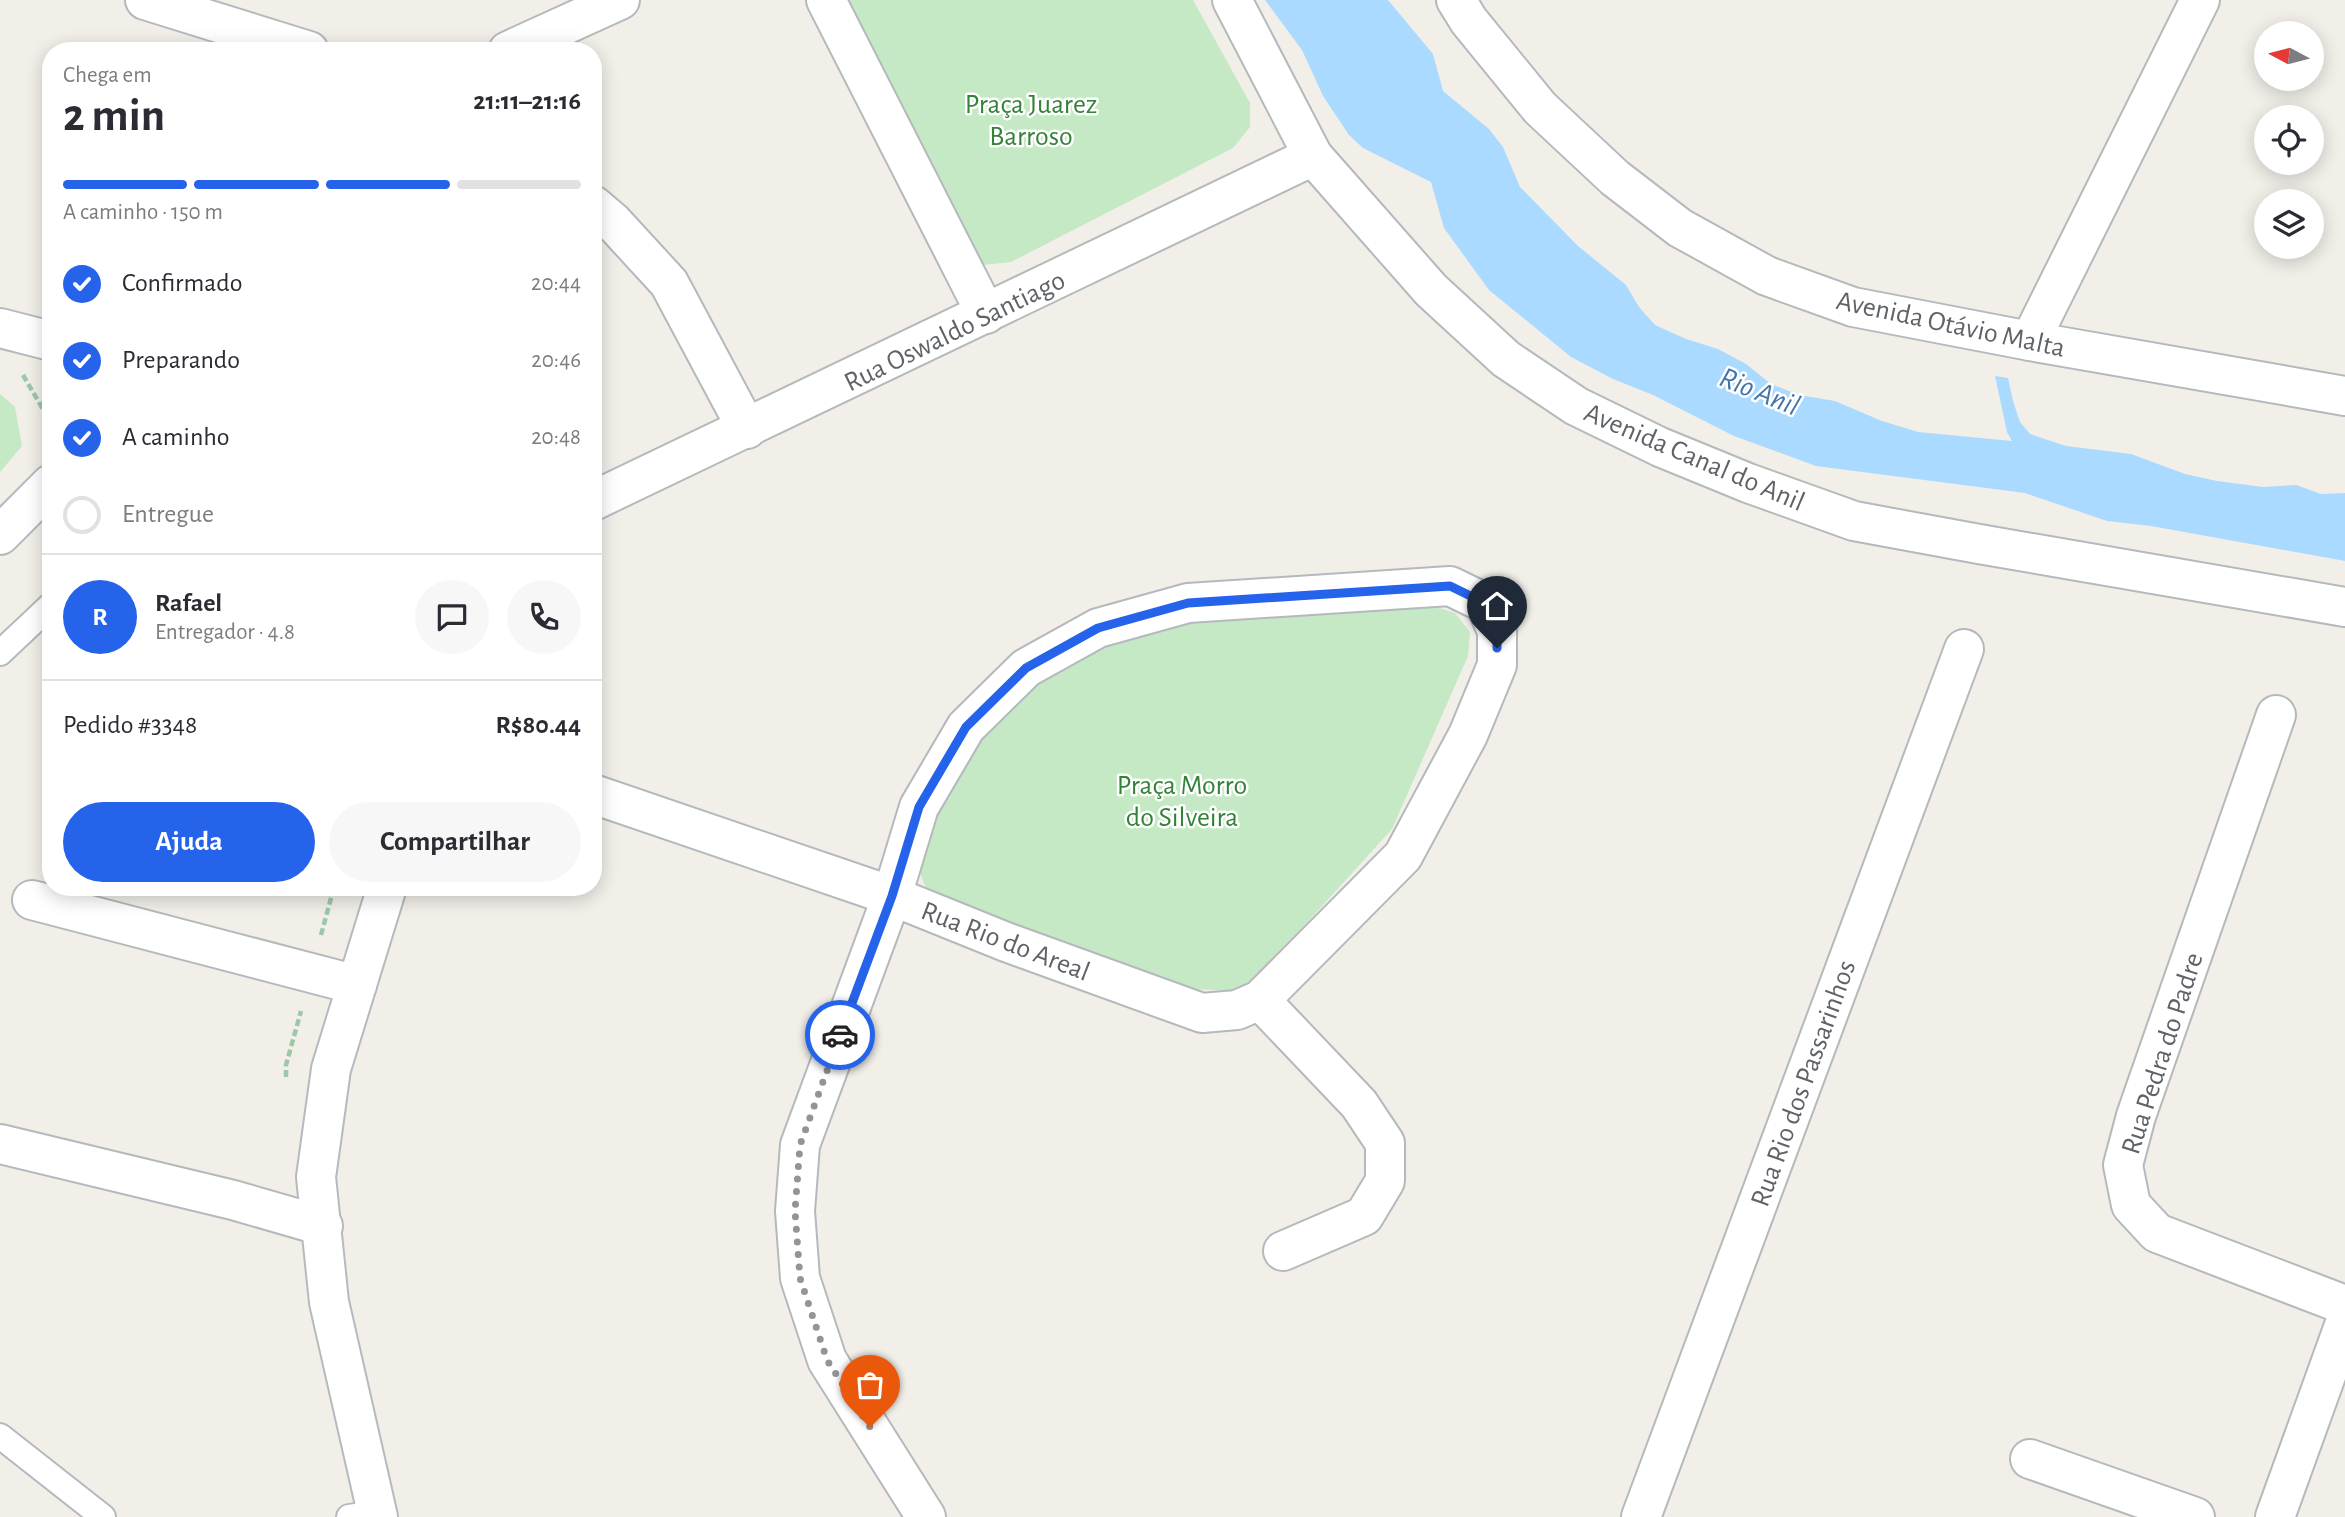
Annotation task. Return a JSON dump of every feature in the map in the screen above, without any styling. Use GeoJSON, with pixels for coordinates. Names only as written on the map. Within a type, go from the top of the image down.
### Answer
{"type":"FeatureCollection","features":[{"type":"Feature","properties":{"kind":"street"},"geometry":{"type":"LineString","coordinates":[[145,0],[280,42]]}},
{"type":"Feature","properties":{"kind":"street"},"geometry":{"type":"LineString","coordinates":[[528,42],[620,0]]}},
{"type":"Feature","properties":{"kind":"street"},"geometry":{"type":"LineString","coordinates":[[826,0],[986,314]]}},
{"type":"Feature","properties":{"kind":"street","name":"Avenida Canal do Anil"},"geometry":{"type":"LineString","coordinates":[[1232,0],[1313,156],[1431,290],[1506,359],[1576,406],[1660,447],[1748,483],[1854,520],[2345,607]]}},
{"type":"Feature","properties":{"kind":"street","name":"Avenida Otávio Malta"},"geometry":{"type":"LineString","coordinates":[[1456,0],[1469,21],[1540,108],[1615,178],[1680,228],[1767,276],[1853,307],[2345,396]]}},
{"type":"Feature","properties":{"kind":"street"},"geometry":{"type":"LineString","coordinates":[[2030,341],[2200,0]]}},
{"type":"Feature","properties":{"kind":"street","name":"Rua Oswaldo Santiago"},"geometry":{"type":"LineString","coordinates":[[602,497],[1313,156]]}},
{"type":"Feature","properties":{"kind":"street"},"geometry":{"type":"LineString","coordinates":[[602,213],[669,283],[747,429]]}},
{"type":"Feature","properties":{"kind":"street"},"geometry":{"type":"LineString","coordinates":[[0,328],[42,339]]}},
{"type":"Feature","properties":{"kind":"street"},"geometry":{"type":"LineString","coordinates":[[0,535],[42,493]]}},
{"type":"Feature","properties":{"kind":"street","name":"Rua Rio do Areal"},"geometry":{"type":"LineString","coordinates":[[602,797],[892,896],[1006,942],[1202,1013],[1237,1010],[1260,1000],[1403,856],[1468,735],[1497,665],[1497,631],[1485,603],[1450,586],[1246,598],[1188,603],[1098,628],[1026,668],[966,727],[919,807],[892,896]]}},
{"type":"Feature","properties":{"kind":"street","name":"Rua Rio dos Passarinhos"},"geometry":{"type":"LineString","coordinates":[[1641,1517],[1964,649]]}},
{"type":"Feature","properties":{"kind":"street","name":"Rua Pedra do Padre"},"geometry":{"type":"LineString","coordinates":[[2276,715],[2136,1116],[2123,1165],[2132,1205],[2157,1233],[2345,1304]]}},
{"type":"Feature","properties":{"kind":"street"},"geometry":{"type":"LineString","coordinates":[[368,1516],[329,1302],[316,1177],[331,1069],[384,896]]}},
{"type":"Feature","properties":{"kind":"street"},"geometry":{"type":"LineString","coordinates":[[892,896],[800,1145],[795,1211],[800,1278],[827,1360],[926,1517]]}},
{"type":"Feature","properties":{"kind":"street"},"geometry":{"type":"LineString","coordinates":[[32,900],[357,985]]}},
{"type":"Feature","properties":{"kind":"street"},"geometry":{"type":"LineString","coordinates":[[1260,1000],[1359,1104],[1385,1143],[1385,1181],[1364,1216],[1283,1251]]}},
{"type":"Feature","properties":{"kind":"street"},"geometry":{"type":"LineString","coordinates":[[0,1144],[233,1200],[323,1226]]}},
{"type":"Feature","properties":{"kind":"street"},"geometry":{"type":"LineString","coordinates":[[2275,1517],[2345,1323]]}},
{"type":"Feature","properties":{"kind":"street"},"geometry":{"type":"LineString","coordinates":[[2030,1459],[2195,1517]]}},
{"type":"Feature","properties":{"kind":"lane"},"geometry":{"type":"LineString","coordinates":[[0,653],[42,613]]}},
{"type":"Feature","properties":{"kind":"lane"},"geometry":{"type":"LineString","coordinates":[[0,1436],[103,1517]]}},
{"type":"Feature","properties":{"kind":"path"},"geometry":{"type":"LineString","coordinates":[[20,370],[42,408]]}},
{"type":"Feature","properties":{"kind":"green space","name":"Praça Juarez Barroso"},"geometry":{"type":"Polygon","coordinates":[[[846,0],[1193,0],[1250,103],[1250,127],[1233,148],[1011,262],[982,265],[846,0]]]}},
{"type":"Feature","properties":{"kind":"green space"},"geometry":{"type":"Polygon","coordinates":[[[0,394],[15,407],[22,446],[0,472],[0,394]]]}},
{"type":"Feature","properties":{"kind":"green space","name":"Praça Morro do Silveira"},"geometry":{"type":"Polygon","coordinates":[[[1430,605],[1455,613],[1470,632],[1468,656],[1392,829],[1256,979],[1232,991],[1192,989],[945,902],[925,886],[916,862],[966,746],[1056,664],[1163,622],[1430,605]]]}},
{"type":"Feature","properties":{"kind":"water","name":"Rio Anil"},"geometry":{"type":"Polygon","coordinates":[[[1265,0],[1388,0],[1433,54],[1443,91],[1489,129],[1503,147],[1520,187],[1578,246],[1626,285],[1639,307],[1655,325],[1718,349],[1746,364],[1771,384],[1799,395],[1835,401],[1882,421],[1918,432],[2012,441],[2007,432],[1995,376],[2008,378],[2020,422],[2030,434],[2066,446],[2131,454],[2185,474],[2217,481],[2263,487],[2296,485],[2321,494],[2345,493],[2345,561],[2151,526],[2107,521],[2025,493],[1816,466],[1734,436],[1653,395],[1613,379],[1571,357],[1489,290],[1444,228],[1431,182],[1363,148],[1349,135],[1323,96],[1302,50],[1265,0]]]}},
{"type":"Feature","properties":{"kind":"way so far"},"geometry":{"type":"LineString","coordinates":[[840,1035],[800,1145],[795,1211],[800,1278],[827,1360],[870,1427]]}},
{"type":"Feature","properties":{"kind":"route"},"geometry":{"type":"LineString","coordinates":[[840,1035],[892,896],[919,807],[966,727],[1026,668],[1098,628],[1188,603],[1450,586],[1485,603],[1497,631],[1497,648]]}}]}
